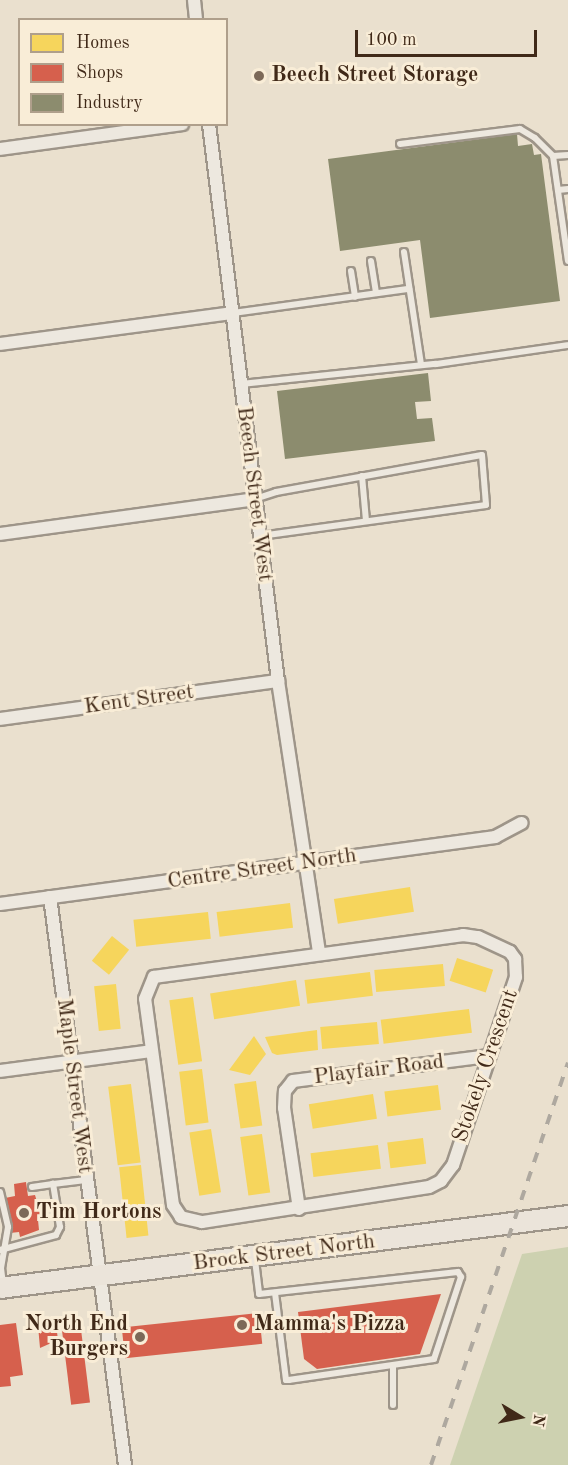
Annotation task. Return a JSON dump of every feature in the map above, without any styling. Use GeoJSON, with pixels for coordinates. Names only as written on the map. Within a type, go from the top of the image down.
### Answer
{"type":"FeatureCollection","features":[{"type":"Feature","properties":{"kind":"main road","name":"Brock Street North"},"geometry":{"type":"LineString","coordinates":[[2,1288],[568,1216]]}},
{"type":"Feature","properties":{"kind":"street"},"geometry":{"type":"LineString","coordinates":[[194,0],[196,18]]}},
{"type":"Feature","properties":{"kind":"street"},"geometry":{"type":"LineString","coordinates":[[0,149],[167,126]]}},
{"type":"Feature","properties":{"kind":"street","name":"Beech Street West"},"geometry":{"type":"LineString","coordinates":[[209,126],[278,681],[319,952]]}},
{"type":"Feature","properties":{"kind":"street"},"geometry":{"type":"LineString","coordinates":[[0,344],[233,313]]}},
{"type":"Feature","properties":{"kind":"street"},"geometry":{"type":"LineString","coordinates":[[0,533],[254,499]]}},
{"type":"Feature","properties":{"kind":"street","name":"Kent Street"},"geometry":{"type":"LineString","coordinates":[[0,719],[278,681]]}},
{"type":"Feature","properties":{"kind":"street","name":"Centre Street North"},"geometry":{"type":"LineString","coordinates":[[0,904],[495,837],[521,823]]}},
{"type":"Feature","properties":{"kind":"street","name":"Maple Street West"},"geometry":{"type":"LineString","coordinates":[[50,897],[125,1465]]}},
{"type":"Feature","properties":{"kind":"street","name":"Stokely Crescent"},"geometry":{"type":"LineString","coordinates":[[463,935],[478,938],[510,952],[515,959],[516,977],[453,1165],[441,1181],[429,1187],[299,1209],[202,1222],[181,1217],[173,1205],[151,1051],[145,999],[154,977],[319,952],[463,935]]}},
{"type":"Feature","properties":{"kind":"street"},"geometry":{"type":"LineString","coordinates":[[0,1071],[151,1051]]}},
{"type":"Feature","properties":{"kind":"street","name":"Playfair Road"},"geometry":{"type":"LineString","coordinates":[[299,1209],[284,1108],[285,1091],[293,1081],[489,1056]]}},
{"type":"Feature","properties":{"kind":"lane"},"geometry":{"type":"LineString","coordinates":[[400,144],[520,129],[535,138],[553,156],[565,222],[568,261]]}},
{"type":"Feature","properties":{"kind":"lane"},"geometry":{"type":"LineString","coordinates":[[553,156],[568,154]]}},
{"type":"Feature","properties":{"kind":"lane"},"geometry":{"type":"LineString","coordinates":[[558,190],[568,189]]}},
{"type":"Feature","properties":{"kind":"lane"},"geometry":{"type":"LineString","coordinates":[[404,252],[421,365]]}},
{"type":"Feature","properties":{"kind":"lane"},"geometry":{"type":"LineString","coordinates":[[371,261],[376,293]]}},
{"type":"Feature","properties":{"kind":"lane"},"geometry":{"type":"LineString","coordinates":[[351,271],[355,297]]}},
{"type":"Feature","properties":{"kind":"lane"},"geometry":{"type":"LineString","coordinates":[[233,313],[410,289]]}},
{"type":"Feature","properties":{"kind":"lane"},"geometry":{"type":"LineString","coordinates":[[241,384],[421,365],[568,345]]}},
{"type":"Feature","properties":{"kind":"lane"},"geometry":{"type":"LineString","coordinates":[[254,499],[362,476],[482,455],[486,505],[259,536]]}},
{"type":"Feature","properties":{"kind":"lane"},"geometry":{"type":"LineString","coordinates":[[362,476],[366,521]]}},
{"type":"Feature","properties":{"kind":"lane"},"geometry":{"type":"LineString","coordinates":[[32,1187],[86,1180]]}},
{"type":"Feature","properties":{"kind":"lane"},"geometry":{"type":"LineString","coordinates":[[1,1250],[56,1235],[60,1227],[53,1184]]}},
{"type":"Feature","properties":{"kind":"lane"},"geometry":{"type":"LineString","coordinates":[[0,1192],[8,1227],[1,1250],[2,1288]]}},
{"type":"Feature","properties":{"kind":"lane"},"geometry":{"type":"LineString","coordinates":[[255,1257],[259,1294],[458,1272],[461,1277],[434,1359],[286,1380],[275,1293]]}},
{"type":"Feature","properties":{"kind":"lane"},"geometry":{"type":"LineString","coordinates":[[393,1366],[393,1405]]}},
{"type":"Feature","properties":{"kind":"green space"},"geometry":{"type":"Polygon","coordinates":[[[568,1247],[568,1465],[450,1465],[522,1254],[568,1247]]]}},
{"type":"Feature","properties":{"kind":"building: Homes"},"geometry":{"type":"Polygon","coordinates":[[[410,887],[414,912],[338,924],[334,899],[410,887]]]}},
{"type":"Feature","properties":{"kind":"building: Homes"},"geometry":{"type":"Polygon","coordinates":[[[290,903],[293,928],[220,937],[217,912],[290,903]]]}},
{"type":"Feature","properties":{"kind":"building: Homes"},"geometry":{"type":"Polygon","coordinates":[[[208,912],[211,939],[136,947],[133,920],[208,912]]]}},
{"type":"Feature","properties":{"kind":"building: Homes"},"geometry":{"type":"Polygon","coordinates":[[[112,936],[129,950],[109,975],[92,961],[112,936]]]}},
{"type":"Feature","properties":{"kind":"building: Homes"},"geometry":{"type":"Polygon","coordinates":[[[457,958],[493,970],[486,993],[450,981],[457,958]]]}},
{"type":"Feature","properties":{"kind":"building: Homes"},"geometry":{"type":"Polygon","coordinates":[[[443,964],[445,986],[376,992],[374,970],[443,964]]]}},
{"type":"Feature","properties":{"kind":"building: Homes"},"geometry":{"type":"Polygon","coordinates":[[[370,972],[373,996],[307,1004],[304,980],[370,972]]]}},
{"type":"Feature","properties":{"kind":"building: Homes"},"geometry":{"type":"Polygon","coordinates":[[[296,980],[300,1006],[214,1019],[210,994],[296,980]]]}},
{"type":"Feature","properties":{"kind":"building: Homes"},"geometry":{"type":"Polygon","coordinates":[[[116,984],[121,1029],[99,1031],[94,986],[116,984]]]}},
{"type":"Feature","properties":{"kind":"building: Homes"},"geometry":{"type":"Polygon","coordinates":[[[193,997],[202,1061],[178,1065],[169,1000],[193,997]]]}},
{"type":"Feature","properties":{"kind":"building: Homes"},"geometry":{"type":"Polygon","coordinates":[[[469,1009],[472,1033],[384,1044],[381,1020],[469,1009]]]}},
{"type":"Feature","properties":{"kind":"building: Homes"},"geometry":{"type":"Polygon","coordinates":[[[377,1022],[379,1044],[322,1049],[320,1027],[377,1022]]]}},
{"type":"Feature","properties":{"kind":"building: Homes"},"geometry":{"type":"Polygon","coordinates":[[[317,1030],[318,1050],[277,1055],[272,1053],[265,1037],[317,1030]]]}},
{"type":"Feature","properties":{"kind":"building: Homes"},"geometry":{"type":"Polygon","coordinates":[[[254,1036],[266,1054],[250,1075],[229,1070],[254,1036]]]}},
{"type":"Feature","properties":{"kind":"building: Homes"},"geometry":{"type":"Polygon","coordinates":[[[202,1069],[209,1123],[186,1125],[179,1072],[202,1069]]]}},
{"type":"Feature","properties":{"kind":"building: Homes"},"geometry":{"type":"Polygon","coordinates":[[[256,1081],[262,1126],[240,1129],[234,1084],[256,1081]]]}},
{"type":"Feature","properties":{"kind":"building: Homes"},"geometry":{"type":"Polygon","coordinates":[[[131,1084],[141,1162],[118,1165],[108,1087],[131,1084]]]}},
{"type":"Feature","properties":{"kind":"building: Homes"},"geometry":{"type":"Polygon","coordinates":[[[438,1085],[441,1110],[387,1116],[384,1092],[438,1085]]]}},
{"type":"Feature","properties":{"kind":"building: Homes"},"geometry":{"type":"Polygon","coordinates":[[[373,1094],[377,1119],[313,1129],[309,1104],[373,1094]]]}},
{"type":"Feature","properties":{"kind":"building: Homes"},"geometry":{"type":"Polygon","coordinates":[[[211,1129],[221,1192],[199,1196],[189,1132],[211,1129]]]}},
{"type":"Feature","properties":{"kind":"building: Homes"},"geometry":{"type":"Polygon","coordinates":[[[262,1134],[270,1192],[248,1195],[240,1137],[262,1134]]]}},
{"type":"Feature","properties":{"kind":"building: Homes"},"geometry":{"type":"Polygon","coordinates":[[[423,1138],[426,1164],[390,1168],[387,1142],[423,1138]]]}},
{"type":"Feature","properties":{"kind":"building: Homes"},"geometry":{"type":"Polygon","coordinates":[[[378,1145],[381,1169],[313,1177],[311,1153],[378,1145]]]}},
{"type":"Feature","properties":{"kind":"building: Homes"},"geometry":{"type":"Polygon","coordinates":[[[141,1165],[148,1236],[127,1238],[119,1167],[141,1165]]]}},
{"type":"Feature","properties":{"kind":"building: Shops","name":"Tim Hortons"},"geometry":{"type":"Polygon","coordinates":[[[26,1182],[28,1196],[35,1195],[42,1219],[38,1220],[39,1230],[20,1237],[19,1232],[10,1233],[5,1198],[15,1196],[14,1184],[26,1182]]]}},
{"type":"Feature","properties":{"kind":"building: Shops"},"geometry":{"type":"Polygon","coordinates":[[[441,1294],[420,1354],[317,1369],[304,1359],[298,1312],[441,1294]]]}},
{"type":"Feature","properties":{"kind":"building: Shops"},"geometry":{"type":"Polygon","coordinates":[[[259,1313],[262,1344],[125,1358],[122,1327],[259,1313]]]}},
{"type":"Feature","properties":{"kind":"building: Shops"},"geometry":{"type":"Polygon","coordinates":[[[80,1321],[90,1402],[71,1405],[61,1323],[80,1321]]]}},
{"type":"Feature","properties":{"kind":"building: Shops"},"geometry":{"type":"Polygon","coordinates":[[[16,1323],[23,1375],[10,1377],[11,1386],[0,1387],[0,1325],[16,1323]]]}},
{"type":"Feature","properties":{"kind":"building: Shops"},"geometry":{"type":"Polygon","coordinates":[[[56,1324],[58,1340],[40,1348],[38,1326],[56,1324]]]}},
{"type":"Feature","properties":{"kind":"building: Industry"},"geometry":{"type":"Polygon","coordinates":[[[517,134],[518,146],[532,144],[534,155],[541,154],[560,301],[430,318],[420,240],[340,251],[328,159],[517,134]]]}},
{"type":"Feature","properties":{"kind":"building: Industry"},"geometry":{"type":"Polygon","coordinates":[[[428,373],[431,401],[415,402],[417,419],[432,418],[435,441],[285,459],[277,391],[428,373]]]}},
{"type":"Feature","properties":{"kind":"railway"},"geometry":{"type":"LineString","coordinates":[[431,1465],[568,1063]]}},
{"type":"Feature","properties":{"kind":"place","name":"Beech Street Storage"},"geometry":{"type":"Point","coordinates":[259,76]}},
{"type":"Feature","properties":{"kind":"place","name":"Tim Hortons"},"geometry":{"type":"Point","coordinates":[24,1213]}},
{"type":"Feature","properties":{"kind":"place","name":"Mamma's Pizza"},"geometry":{"type":"Point","coordinates":[242,1325]}},
{"type":"Feature","properties":{"kind":"place","name":"North End Burgers"},"geometry":{"type":"Point","coordinates":[140,1337]}}]}
